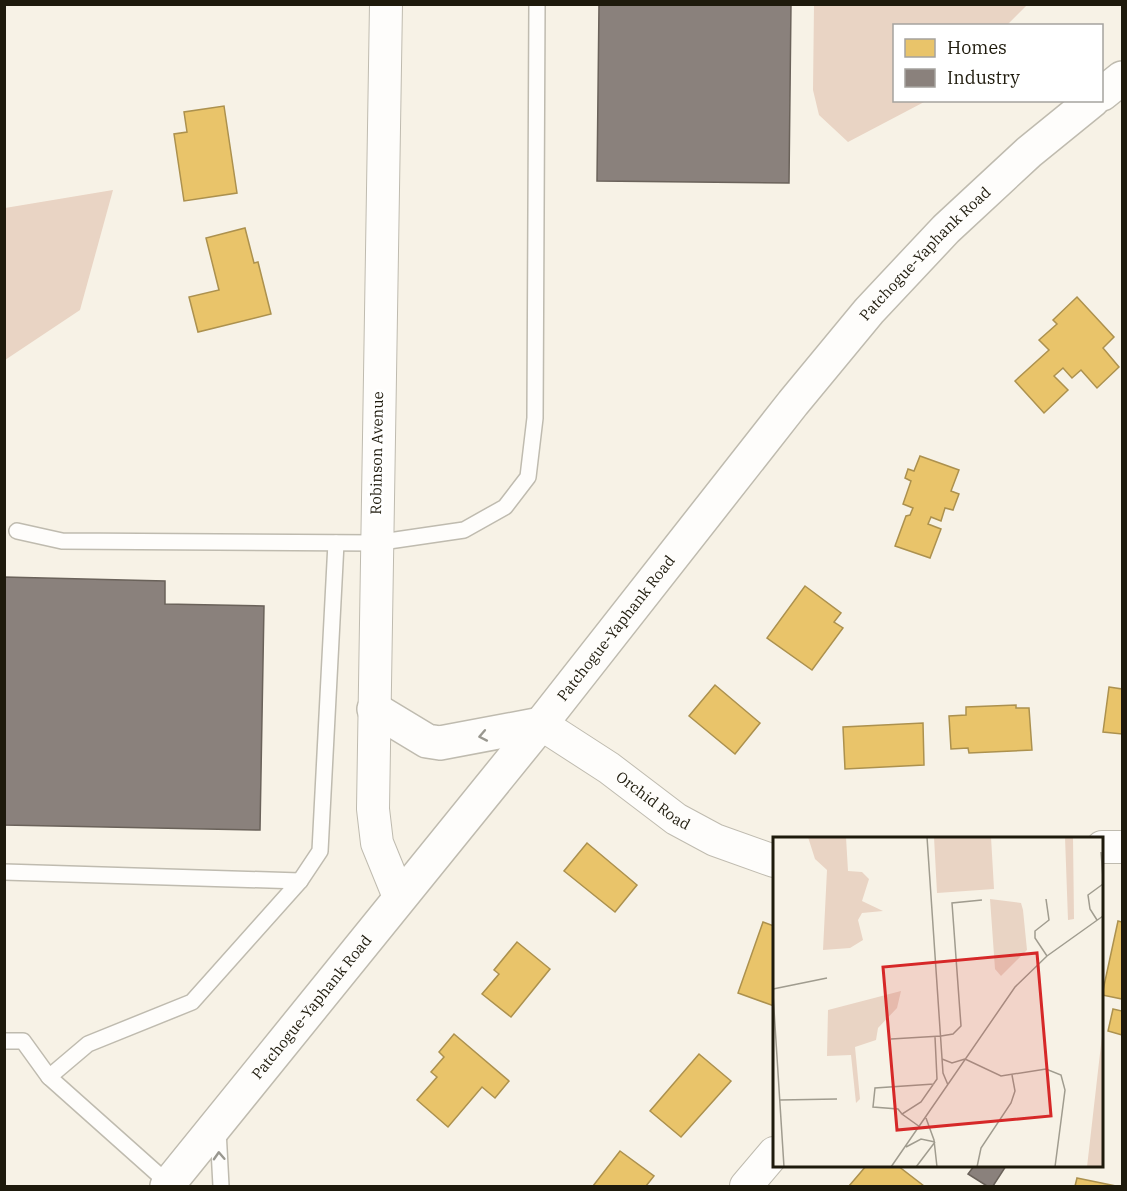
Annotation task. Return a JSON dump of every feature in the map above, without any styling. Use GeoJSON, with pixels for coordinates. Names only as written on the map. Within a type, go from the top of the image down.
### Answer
{"type":"FeatureCollection","features":[{"type":"Feature","properties":{"kind":"main road"},"geometry":{"type":"LineString","coordinates":[[1103,92],[1122,78]]}},
{"type":"Feature","properties":{"kind":"main road","name":"Patchogue-Yaphank Road"},"geometry":{"type":"LineString","coordinates":[[168,1185],[541,724],[868,311],[954,221],[1029,152],[1091,102]]}},
{"type":"Feature","properties":{"kind":"main road"},"geometry":{"type":"LineString","coordinates":[[374,709],[427,741],[440,743],[541,724]]}},
{"type":"Feature","properties":{"kind":"street","name":"Robinson Avenue"},"geometry":{"type":"LineString","coordinates":[[386,4],[375,543],[374,820],[385,867],[399,897]]}},
{"type":"Feature","properties":{"kind":"street","name":"Orchid Road"},"geometry":{"type":"LineString","coordinates":[[541,724],[609,768],[676,819],[715,840],[773,861]]}},
{"type":"Feature","properties":{"kind":"street"},"geometry":{"type":"LineString","coordinates":[[1103,847],[1122,847]]}},
{"type":"Feature","properties":{"kind":"street"},"geometry":{"type":"LineString","coordinates":[[747,1186],[773,1154]]}},
{"type":"Feature","properties":{"kind":"lane"},"geometry":{"type":"LineString","coordinates":[[17,531],[62,541],[375,543],[464,530],[505,507],[528,477],[535,418],[537,4]]}},
{"type":"Feature","properties":{"kind":"lane"},"geometry":{"type":"LineString","coordinates":[[49,1077],[88,1044],[192,1002],[300,881],[320,851],[336,543]]}},
{"type":"Feature","properties":{"kind":"lane"},"geometry":{"type":"LineString","coordinates":[[4,872],[300,881]]}},
{"type":"Feature","properties":{"kind":"lane"},"geometry":{"type":"LineString","coordinates":[[4,1041],[22,1041],[49,1077],[168,1185]]}},
{"type":"Feature","properties":{"kind":"lane"},"geometry":{"type":"LineString","coordinates":[[218,1125],[221,1186]]}},
{"type":"Feature","properties":{"kind":"shaded area"},"geometry":{"type":"Polygon","coordinates":[[[814,4],[1027,5],[1008,24],[893,24],[893,102],[924,102],[848,142],[819,115],[813,90],[814,4]]]}},
{"type":"Feature","properties":{"kind":"shaded area"},"geometry":{"type":"Polygon","coordinates":[[[113,190],[80,310],[5,360],[5,208],[113,190]]]}},
{"type":"Feature","properties":{"kind":"building: Homes"},"geometry":{"type":"Polygon","coordinates":[[[224,106],[237,193],[184,201],[174,134],[187,132],[184,112],[224,106]]]}},
{"type":"Feature","properties":{"kind":"building: Homes"},"geometry":{"type":"Polygon","coordinates":[[[245,228],[254,263],[258,262],[271,314],[198,332],[189,297],[219,290],[206,238],[245,228]]]}},
{"type":"Feature","properties":{"kind":"building: Homes"},"geometry":{"type":"Polygon","coordinates":[[[1077,297],[1114,337],[1103,348],[1119,367],[1097,388],[1081,370],[1072,378],[1063,368],[1054,376],[1068,390],[1044,413],[1015,381],[1049,350],[1039,340],[1057,324],[1053,320],[1077,297]]]}},
{"type":"Feature","properties":{"kind":"building: Homes"},"geometry":{"type":"Polygon","coordinates":[[[920,456],[959,470],[951,491],[959,494],[953,510],[945,508],[941,521],[931,517],[928,524],[941,529],[930,558],[895,546],[906,516],[910,515],[913,508],[903,504],[911,481],[905,478],[908,469],[914,471],[920,456]]]}},
{"type":"Feature","properties":{"kind":"building: Homes"},"geometry":{"type":"Polygon","coordinates":[[[805,586],[841,613],[834,622],[843,628],[812,670],[767,638],[805,586]]]}},
{"type":"Feature","properties":{"kind":"building: Homes"},"geometry":{"type":"Polygon","coordinates":[[[715,685],[760,723],[735,754],[689,716],[715,685]]]}},
{"type":"Feature","properties":{"kind":"building: Homes"},"geometry":{"type":"Polygon","coordinates":[[[1109,687],[1122,689],[1122,734],[1103,732],[1109,687]]]}},
{"type":"Feature","properties":{"kind":"building: Homes"},"geometry":{"type":"Polygon","coordinates":[[[1016,705],[1016,708],[1029,708],[1032,750],[969,753],[968,748],[951,749],[949,716],[966,715],[966,707],[1016,705]]]}},
{"type":"Feature","properties":{"kind":"building: Homes"},"geometry":{"type":"Polygon","coordinates":[[[923,723],[924,765],[845,769],[843,727],[923,723]]]}},
{"type":"Feature","properties":{"kind":"building: Homes"},"geometry":{"type":"Polygon","coordinates":[[[587,843],[637,885],[615,912],[564,871],[587,843]]]}},
{"type":"Feature","properties":{"kind":"building: Homes"},"geometry":{"type":"Polygon","coordinates":[[[1118,921],[1122,922],[1122,999],[1103,995],[1118,921]]]}},
{"type":"Feature","properties":{"kind":"building: Homes"},"geometry":{"type":"Polygon","coordinates":[[[763,922],[773,926],[773,1006],[738,993],[763,922]]]}},
{"type":"Feature","properties":{"kind":"building: Homes"},"geometry":{"type":"Polygon","coordinates":[[[517,942],[550,969],[511,1017],[482,994],[499,974],[494,970],[517,942]]]}},
{"type":"Feature","properties":{"kind":"building: Homes"},"geometry":{"type":"Polygon","coordinates":[[[1113,1009],[1122,1011],[1122,1035],[1108,1031],[1113,1009]]]}},
{"type":"Feature","properties":{"kind":"building: Homes"},"geometry":{"type":"Polygon","coordinates":[[[454,1034],[509,1081],[495,1098],[482,1087],[448,1127],[417,1100],[437,1077],[431,1072],[444,1057],[439,1052],[454,1034]]]}},
{"type":"Feature","properties":{"kind":"building: Homes"},"geometry":{"type":"Polygon","coordinates":[[[699,1054],[731,1081],[681,1137],[650,1111],[699,1054]]]}},
{"type":"Feature","properties":{"kind":"building: Homes"},"geometry":{"type":"Polygon","coordinates":[[[620,1151],[654,1176],[646,1186],[593,1186],[620,1151]]]}},
{"type":"Feature","properties":{"kind":"building: Homes"},"geometry":{"type":"Polygon","coordinates":[[[865,1167],[899,1167],[924,1186],[849,1186],[865,1167]]]}},
{"type":"Feature","properties":{"kind":"building: Homes"},"geometry":{"type":"Polygon","coordinates":[[[1077,1178],[1116,1186],[1075,1186],[1077,1178]]]}},
{"type":"Feature","properties":{"kind":"building: Industry"},"geometry":{"type":"Polygon","coordinates":[[[599,4],[791,4],[789,183],[597,181],[599,4]]]}},
{"type":"Feature","properties":{"kind":"building: Industry"},"geometry":{"type":"Polygon","coordinates":[[[4,577],[165,581],[165,604],[264,606],[260,830],[4,825],[4,577]]]}},
{"type":"Feature","properties":{"kind":"building: Industry"},"geometry":{"type":"Polygon","coordinates":[[[973,1167],[1005,1167],[993,1186],[987,1186],[968,1174],[973,1167]]]}}]}
